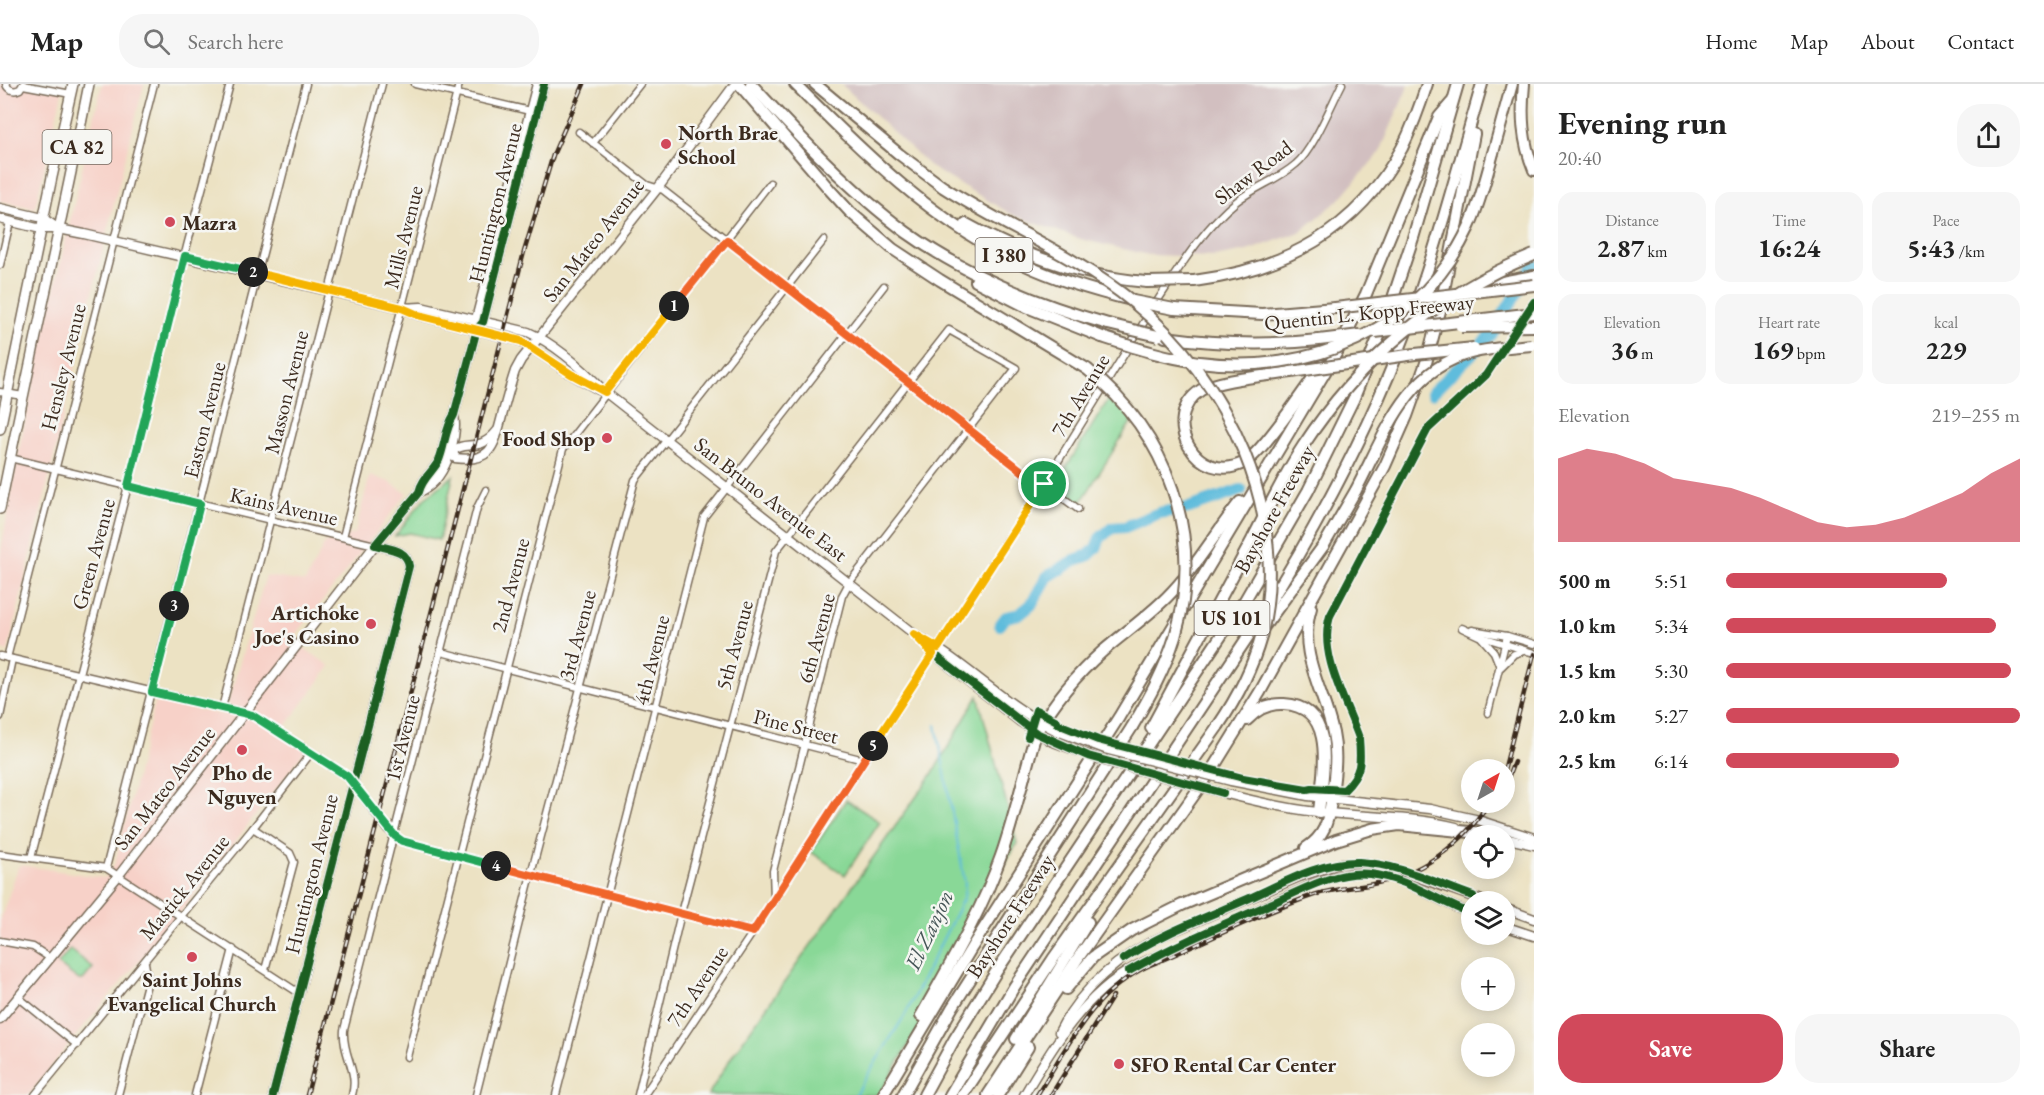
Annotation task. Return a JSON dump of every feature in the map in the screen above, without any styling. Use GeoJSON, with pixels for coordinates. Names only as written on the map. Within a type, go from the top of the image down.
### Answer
{"type":"FeatureCollection","features":[{"type":"Feature","properties":{"kind":"highway"},"geometry":{"type":"LineString","coordinates":[[737,84],[766,108],[850,212],[893,249],[1087,369],[1119,398],[1146,433],[1167,471],[1183,532],[1185,574],[1178,627],[1159,677],[1132,727],[952,1008],[903,1095]]}},
{"type":"Feature","properties":{"kind":"highway","name":"Quentin L. Kopp Freeway"},"geometry":{"type":"LineString","coordinates":[[752,84],[766,108],[907,232],[958,264],[1008,289],[1057,309],[1108,324],[1158,336],[1243,344],[1319,340],[1534,313]]}},
{"type":"Feature","properties":{"kind":"highway","name":"Quentin L. Kopp Freeway"},"geometry":{"type":"LineString","coordinates":[[795,84],[858,146],[946,219],[1002,253],[1067,282],[1131,300],[1174,309],[1262,314],[1534,285]]}},
{"type":"Feature","properties":{"kind":"highway"},"geometry":{"type":"LineString","coordinates":[[815,84],[893,150],[943,187],[1088,270],[1134,303],[1165,331],[1192,363],[1229,422],[1251,474],[1267,541],[1269,583],[1264,624],[1254,658],[1240,690],[1161,808],[1053,959],[963,1095]]}},
{"type":"Feature","properties":{"kind":"highway"},"geometry":{"type":"LineString","coordinates":[[894,177],[967,225],[1027,254],[1087,274],[1148,282],[1194,281],[1243,273],[1271,264],[1314,242],[1342,222],[1366,199],[1394,160],[1408,134],[1427,84]]}},
{"type":"Feature","properties":{"kind":"highway","name":"Bayshore Freeway"},"geometry":{"type":"LineString","coordinates":[[924,1095],[987,985],[1255,583],[1287,530],[1359,386],[1393,299],[1416,231],[1458,84]]}},
{"type":"Feature","properties":{"kind":"highway"},"geometry":{"type":"LineString","coordinates":[[1213,768],[1260,692],[1397,441],[1426,363],[1440,311],[1483,84]]}},
{"type":"Feature","properties":{"kind":"highway","name":"Bayshore Freeway"},"geometry":{"type":"LineString","coordinates":[[950,1095],[1014,987],[1257,624],[1309,539],[1350,461],[1401,345],[1429,265],[1483,84]]}},
{"type":"Feature","properties":{"kind":"highway"},"geometry":{"type":"LineString","coordinates":[[907,232],[956,268],[996,292],[1053,319],[1102,337],[1177,358],[1231,364],[1283,362],[1327,352],[1384,324],[1403,310],[1447,264],[1477,209],[1512,84]]}},
{"type":"Feature","properties":{"kind":"highway"},"geometry":{"type":"LineString","coordinates":[[1523,86],[1525,114],[1534,146]]}},
{"type":"Feature","properties":{"kind":"highway"},"geometry":{"type":"LineString","coordinates":[[1523,86],[1522,129],[1534,170]]}},
{"type":"Feature","properties":{"kind":"highway"},"geometry":{"type":"LineString","coordinates":[[883,1095],[961,963],[1119,717],[1336,352],[1375,274],[1439,117],[1454,99]]}},
{"type":"Feature","properties":{"kind":"highway"},"geometry":{"type":"LineString","coordinates":[[1112,798],[1194,650],[1285,475],[1315,428],[1343,392],[1377,356],[1415,323],[1455,294],[1489,275],[1534,255]]}},
{"type":"Feature","properties":{"kind":"highway"},"geometry":{"type":"LineString","coordinates":[[1375,274],[1327,357],[1253,456],[1238,465],[1221,468],[1206,463],[1192,453],[1184,438],[1183,420],[1187,405],[1197,393],[1217,384],[1291,372],[1442,351],[1533,344]]}},
{"type":"Feature","properties":{"kind":"highway"},"geometry":{"type":"LineString","coordinates":[[1382,303],[1534,276]]}},
{"type":"Feature","properties":{"kind":"highway"},"geometry":{"type":"LineString","coordinates":[[1428,325],[1441,327],[1534,326]]}},
{"type":"Feature","properties":{"kind":"highway"},"geometry":{"type":"LineString","coordinates":[[1217,683],[1269,621],[1307,570],[1335,528],[1404,400],[1424,378],[1448,362],[1470,353],[1533,344]]}},
{"type":"Feature","properties":{"kind":"highway"},"geometry":{"type":"LineString","coordinates":[[877,1095],[960,947],[987,890],[1010,830],[1039,728],[1081,672],[1179,585],[1239,503],[1259,482]]}},
{"type":"Feature","properties":{"kind":"highway"},"geometry":{"type":"LineString","coordinates":[[1269,868],[1315,842],[1324,831],[1326,798],[1335,755],[1333,735],[1312,672],[1306,639],[1311,607],[1333,561]]}},
{"type":"Feature","properties":{"kind":"highway"},"geometry":{"type":"LineString","coordinates":[[982,1095],[1254,713],[1269,705],[1290,704],[1304,710],[1312,717],[1322,736],[1326,798]]}},
{"type":"Feature","properties":{"kind":"highway"},"geometry":{"type":"LineString","coordinates":[[988,1095],[993,1081],[1065,957],[1161,808]]}},
{"type":"Feature","properties":{"kind":"highway"},"geometry":{"type":"LineString","coordinates":[[998,1095],[1070,984],[1094,957],[1136,928],[1176,908],[1336,840],[1378,828],[1412,826],[1461,831]]}},
{"type":"Feature","properties":{"kind":"highway"},"geometry":{"type":"LineString","coordinates":[[896,1095],[941,1014],[978,955],[1003,928]]}},
{"type":"Feature","properties":{"kind":"main road","name":"CA 82"},"geometry":{"type":"LineString","coordinates":[[0,429],[4,392],[73,84]]}},
{"type":"Feature","properties":{"kind":"main road","name":"CA 82"},"geometry":{"type":"LineString","coordinates":[[0,509],[89,84]]}},
{"type":"Feature","properties":{"kind":"street"},"geometry":{"type":"LineString","coordinates":[[6,84],[14,91],[20,89],[23,84],[71,94]]}},
{"type":"Feature","properties":{"kind":"street","name":"Hensley Avenue"},"geometry":{"type":"LineString","coordinates":[[0,717],[6,658],[154,84]]}},
{"type":"Feature","properties":{"kind":"street","name":"Green Avenue"},"geometry":{"type":"LineString","coordinates":[[31,858],[230,84]]}},
{"type":"Feature","properties":{"kind":"street","name":"Easton Avenue"},"geometry":{"type":"LineString","coordinates":[[106,868],[306,84]]}},
{"type":"Feature","properties":{"kind":"street","name":"Masson Avenue"},"geometry":{"type":"LineString","coordinates":[[222,708],[382,84]]}},
{"type":"Feature","properties":{"kind":"street"},"geometry":{"type":"LineString","coordinates":[[415,84],[533,112]]}},
{"type":"Feature","properties":{"kind":"street","name":"Mills Avenue"},"geometry":{"type":"LineString","coordinates":[[343,537],[459,84]]}},
{"type":"Feature","properties":{"kind":"street","name":"Huntington Avenue"},"geometry":{"type":"LineString","coordinates":[[448,451],[456,426],[454,415],[533,112],[537,84]]}},
{"type":"Feature","properties":{"kind":"street","name":"Huntington Avenue"},"geometry":{"type":"LineString","coordinates":[[533,112],[544,84]]}},
{"type":"Feature","properties":{"kind":"street"},"geometry":{"type":"LineString","coordinates":[[593,143],[640,84]]}},
{"type":"Feature","properties":{"kind":"street","name":"San Mateo Avenue"},"geometry":{"type":"LineString","coordinates":[[448,451],[455,458],[471,459],[489,452],[495,445],[515,371],[531,346],[737,84]]}},
{"type":"Feature","properties":{"kind":"street","name":"Shaw Road"},"geometry":{"type":"LineString","coordinates":[[1193,250],[1237,201],[1297,164],[1307,152],[1342,84]]}},
{"type":"Feature","properties":{"kind":"street"},"geometry":{"type":"LineString","coordinates":[[579,132],[647,185],[663,189],[1036,482],[1044,484],[1078,509]]}},
{"type":"Feature","properties":{"kind":"street","name":"2nd Avenue"},"geometry":{"type":"LineString","coordinates":[[407,1057],[563,449],[605,392],[770,183]]}},
{"type":"Feature","properties":{"kind":"street"},"geometry":{"type":"LineString","coordinates":[[0,208],[43,218],[59,229]]}},
{"type":"Feature","properties":{"kind":"street"},"geometry":{"type":"LineString","coordinates":[[0,219],[185,256],[402,308],[418,315],[528,332],[539,337]]}},
{"type":"Feature","properties":{"kind":"street"},"geometry":{"type":"LineString","coordinates":[[0,265],[10,222]]}},
{"type":"Feature","properties":{"kind":"street","name":"3rd Avenue"},"geometry":{"type":"LineString","coordinates":[[476,1095],[531,874],[635,480],[824,240]]}},
{"type":"Feature","properties":{"kind":"street","name":"7th Avenue"},"geometry":{"type":"LineString","coordinates":[[644,1095],[753,932],[1044,484],[1110,381],[1126,348],[1193,250]]}},
{"type":"Feature","properties":{"kind":"street","name":"4th Avenue"},"geometry":{"type":"LineString","coordinates":[[556,1095],[705,517],[885,286]]}},
{"type":"Feature","properties":{"kind":"street","name":"San Bruno Avenue East"},"geometry":{"type":"LineString","coordinates":[[478,324],[531,346],[571,374],[605,392]]}},
{"type":"Feature","properties":{"kind":"street","name":"5th Avenue"},"geometry":{"type":"LineString","coordinates":[[638,1095],[681,913],[776,551],[949,330],[1016,368]]}},
{"type":"Feature","properties":{"kind":"street","name":"San Bruno Avenue East"},"geometry":{"type":"LineString","coordinates":[[539,337],[590,376],[605,392],[849,584],[1039,728],[1051,741],[1101,760],[1274,806],[1324,813],[1416,819],[1461,829]]}},
{"type":"Feature","properties":{"kind":"street","name":"6th Avenue"},"geometry":{"type":"LineString","coordinates":[[774,898],[773,871],[842,596],[1016,368]]}},
{"type":"Feature","properties":{"kind":"street"},"geometry":{"type":"LineString","coordinates":[[4,392],[23,396]]}},
{"type":"Feature","properties":{"kind":"street","name":"San Mateo Avenue"},"geometry":{"type":"LineString","coordinates":[[0,1019],[119,875],[375,545],[419,492],[427,489],[445,466],[448,451]]}},
{"type":"Feature","properties":{"kind":"street","name":"Kains Avenue"},"geometry":{"type":"LineString","coordinates":[[10,458],[375,545]]}},
{"type":"Feature","properties":{"kind":"street","name":"1st Avenue"},"geometry":{"type":"LineString","coordinates":[[352,1095],[354,1081],[345,1053],[344,1030],[477,508],[486,490]]}},
{"type":"Feature","properties":{"kind":"street","name":"Huntington Avenue"},"geometry":{"type":"LineString","coordinates":[[273,1095],[409,566],[408,558],[403,552],[375,545]]}},
{"type":"Feature","properties":{"kind":"street"},"geometry":{"type":"LineString","coordinates":[[1534,644],[1508,636],[1462,628],[1534,654]]}},
{"type":"Feature","properties":{"kind":"street"},"geometry":{"type":"LineString","coordinates":[[1479,636],[1494,652],[1500,667]]}},
{"type":"Feature","properties":{"kind":"street"},"geometry":{"type":"LineString","coordinates":[[1488,713],[1508,636]]}},
{"type":"Feature","properties":{"kind":"street"},"geometry":{"type":"LineString","coordinates":[[1500,667],[1514,654],[1525,650]]}},
{"type":"Feature","properties":{"kind":"street","name":"Pine Street"},"geometry":{"type":"LineString","coordinates":[[441,652],[864,760]]}},
{"type":"Feature","properties":{"kind":"street"},"geometry":{"type":"LineString","coordinates":[[6,658],[252,715],[347,776],[375,813],[402,841],[753,932]]}},
{"type":"Feature","properties":{"kind":"street","name":"San Bruno Avenue East"},"geometry":{"type":"LineString","coordinates":[[1039,728],[1057,731],[1105,749],[1231,781],[1326,798],[1437,810],[1499,826],[1534,838]]}},
{"type":"Feature","properties":{"kind":"street","name":"Mastick Avenue"},"geometry":{"type":"LineString","coordinates":[[35,1095],[145,963],[310,753]]}},
{"type":"Feature","properties":{"kind":"street"},"geometry":{"type":"LineString","coordinates":[[253,828],[290,854],[294,862],[265,970]]}},
{"type":"Feature","properties":{"kind":"street"},"geometry":{"type":"LineString","coordinates":[[1515,841],[1534,845]]}},
{"type":"Feature","properties":{"kind":"street"},"geometry":{"type":"LineString","coordinates":[[0,854],[106,868],[299,993]]}},
{"type":"Feature","properties":{"kind":"street"},"geometry":{"type":"LineString","coordinates":[[1024,1095],[1081,998],[1123,959],[1158,938],[1321,868],[1349,862],[1381,865],[1461,893]]}},
{"type":"Feature","properties":{"kind":"street"},"geometry":{"type":"LineString","coordinates":[[1047,1057],[1088,1003],[1129,970],[1233,920],[1326,881],[1350,874],[1379,875],[1404,882],[1461,910]]}},
{"type":"Feature","properties":{"kind":"street"},"geometry":{"type":"LineString","coordinates":[[1515,912],[1534,919]]}},
{"type":"Feature","properties":{"kind":"street"},"geometry":{"type":"LineString","coordinates":[[1515,930],[1534,936]]}},
{"type":"Feature","properties":{"kind":"street"},"geometry":{"type":"LineString","coordinates":[[0,941],[33,947],[50,958]]}},
{"type":"Feature","properties":{"kind":"street"},"geometry":{"type":"LineString","coordinates":[[195,1095],[232,949]]}},
{"type":"Feature","properties":{"kind":"street"},"geometry":{"type":"LineString","coordinates":[[118,1095],[148,980],[145,963]]}},
{"type":"Feature","properties":{"kind":"street"},"geometry":{"type":"LineString","coordinates":[[18,997],[77,1045]]}},
{"type":"Feature","properties":{"kind":"shaded area"},"geometry":{"type":"Polygon","coordinates":[[[0,84],[64,84],[35,208],[0,201],[0,84]]]}},
{"type":"Feature","properties":{"kind":"shaded area"},"geometry":{"type":"Polygon","coordinates":[[[102,84],[144,84],[8,651],[0,649],[0,556],[39,354],[102,84]]]}},
{"type":"Feature","properties":{"kind":"shaded area"},"geometry":{"type":"Polygon","coordinates":[[[841,84],[1409,84],[1380,152],[1339,200],[1300,232],[1247,251],[1214,257],[1149,255],[1080,239],[1013,215],[932,168],[841,84]]]}},
{"type":"Feature","properties":{"kind":"shaded area"},"geometry":{"type":"Polygon","coordinates":[[[370,475],[389,482],[407,493],[292,640],[330,666],[284,729],[309,746],[183,909],[68,1045],[29,1095],[0,1095],[0,921],[19,865],[105,878],[115,863],[155,702],[224,715],[266,576],[305,582],[325,543],[355,533],[370,475]]]}},
{"type":"Feature","properties":{"kind":"green space"},"geometry":{"type":"Polygon","coordinates":[[[1115,389],[1135,416],[1080,504],[1055,485],[1115,389]]]}},
{"type":"Feature","properties":{"kind":"green space"},"geometry":{"type":"Polygon","coordinates":[[[453,476],[439,540],[410,533],[395,536],[423,500],[453,476]]]}},
{"type":"Feature","properties":{"kind":"green space"},"geometry":{"type":"Polygon","coordinates":[[[978,696],[1017,843],[969,929],[954,968],[879,1095],[708,1095],[734,1053],[931,776],[978,696]]]}},
{"type":"Feature","properties":{"kind":"green space"},"geometry":{"type":"Polygon","coordinates":[[[846,800],[880,822],[845,875],[811,852],[846,800]]]}},
{"type":"Feature","properties":{"kind":"green space"},"geometry":{"type":"Polygon","coordinates":[[[70,949],[93,968],[83,980],[79,980],[58,964],[70,949]]]}},
{"type":"Feature","properties":{"kind":"waterway"},"geometry":{"type":"LineString","coordinates":[[1432,393],[1491,335],[1534,265]]}},
{"type":"Feature","properties":{"kind":"waterway"},"geometry":{"type":"LineString","coordinates":[[1000,625],[1006,617],[1020,614],[1031,605],[1047,577],[1075,560],[1089,555],[1096,548],[1100,538],[1112,528],[1125,527],[1159,513],[1189,508],[1241,490]]}},
{"type":"Feature","properties":{"kind":"waterway","name":"El Zanjon"},"geometry":{"type":"LineString","coordinates":[[855,1095],[905,1015],[964,897],[965,883],[936,725]]}},
{"type":"Feature","properties":{"kind":"railway"},"geometry":{"type":"LineString","coordinates":[[307,1095],[524,252],[553,155],[584,84]]}},
{"type":"Feature","properties":{"kind":"railway"},"geometry":{"type":"LineString","coordinates":[[1507,759],[1534,654]]}},
{"type":"Feature","properties":{"kind":"railway"},"geometry":{"type":"LineString","coordinates":[[1037,1095],[1084,1021],[1113,989],[1130,976],[1252,919],[1314,895],[1386,881],[1404,874],[1438,857],[1466,832],[1481,813]]}},
{"type":"Feature","properties":{"kind":"railway"},"geometry":{"type":"LineString","coordinates":[[1051,1095],[1113,996]]}},
{"type":"Feature","properties":{"kind":"cycle path"},"geometry":{"type":"LineString","coordinates":[[273,1095],[409,566],[408,560],[401,553],[375,545],[419,492],[439,460],[454,415],[477,329],[483,322],[544,84]]}},
{"type":"Feature","properties":{"kind":"cycle path"},"geometry":{"type":"LineString","coordinates":[[1028,737],[1036,710],[1057,721],[1058,724],[1098,740],[1243,778],[1307,789],[1344,790],[1354,778],[1359,767],[1359,738],[1330,662],[1327,631],[1330,616],[1428,429],[1486,375],[1534,302]]}},
{"type":"Feature","properties":{"kind":"cycle path"},"geometry":{"type":"LineString","coordinates":[[914,634],[941,660],[1036,733],[1088,756],[1223,793]]}},
{"type":"Feature","properties":{"kind":"cycle path"},"geometry":{"type":"LineString","coordinates":[[1123,959],[1166,934],[1285,882],[1314,870],[1344,863],[1359,862],[1388,866],[1461,892]]}},
{"type":"Feature","properties":{"kind":"cycle path"},"geometry":{"type":"LineString","coordinates":[[1129,971],[1214,929],[1316,884],[1343,875],[1384,876],[1461,910]]}},
{"type":"Feature","properties":{"kind":"place","name":"North Brae School"},"geometry":{"type":"Point","coordinates":[666,144]}},
{"type":"Feature","properties":{"kind":"place","name":"Mazra"},"geometry":{"type":"Point","coordinates":[170,222]}},
{"type":"Feature","properties":{"kind":"place","name":"Food Shop"},"geometry":{"type":"Point","coordinates":[607,438]}},
{"type":"Feature","properties":{"kind":"place","name":"Artichoke Joe's Casino"},"geometry":{"type":"Point","coordinates":[371,624]}},
{"type":"Feature","properties":{"kind":"place","name":"Pho de Nguyen"},"geometry":{"type":"Point","coordinates":[242,750]}},
{"type":"Feature","properties":{"kind":"place","name":"Saint Johns Evangelical Church"},"geometry":{"type":"Point","coordinates":[192,957]}},
{"type":"Feature","properties":{"kind":"place","name":"SFO Rental Car Center"},"geometry":{"type":"Point","coordinates":[1119,1064]}},
{"type":"Feature","properties":{"kind":"route"},"geometry":{"type":"LineString","coordinates":[[727,240],[1036,482],[1044,484],[938,648],[914,634],[933,654],[753,932],[402,841],[388,830],[347,776],[252,715],[152,692],[200,504],[128,486],[185,256],[402,308],[410,313],[521,341],[571,374],[605,392],[727,240]]}}]}
